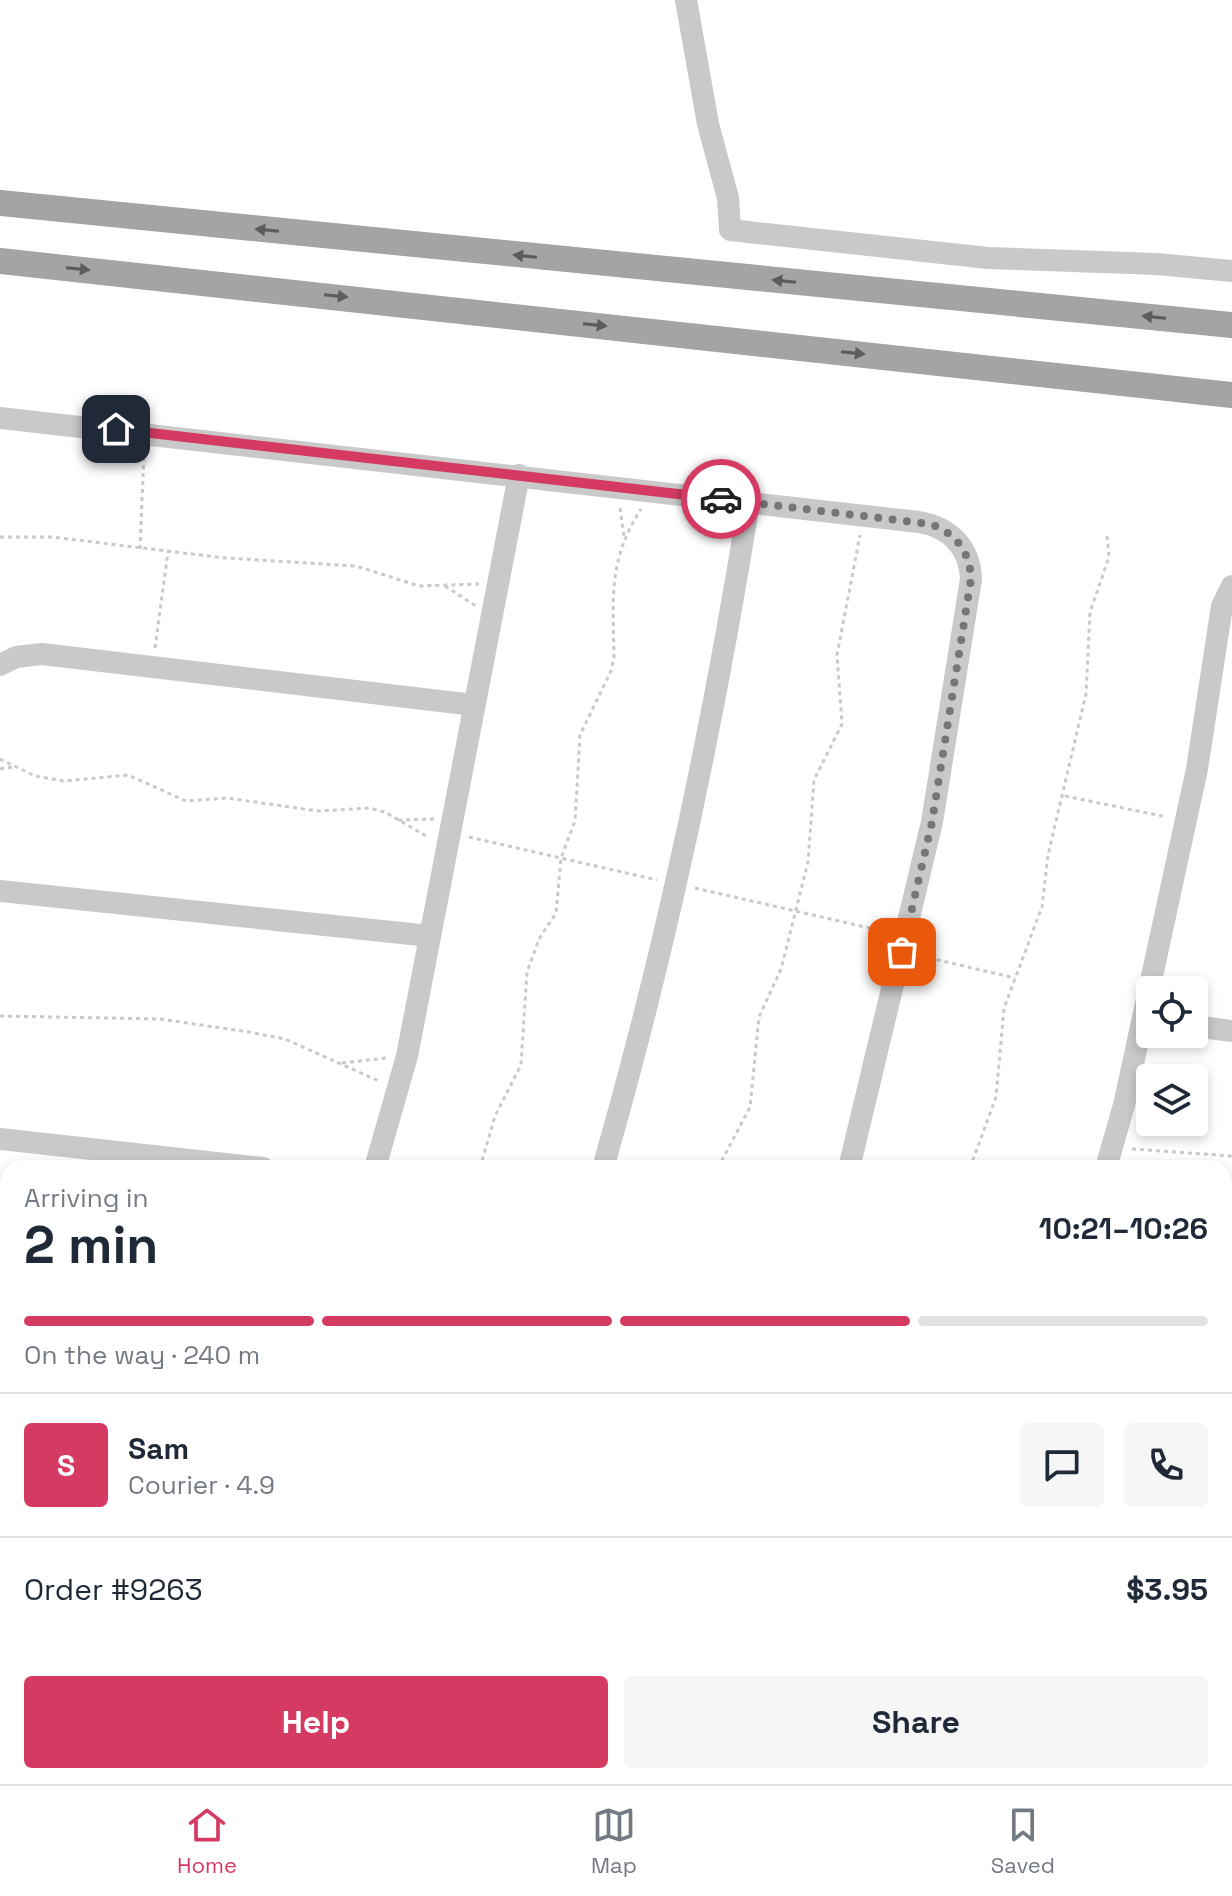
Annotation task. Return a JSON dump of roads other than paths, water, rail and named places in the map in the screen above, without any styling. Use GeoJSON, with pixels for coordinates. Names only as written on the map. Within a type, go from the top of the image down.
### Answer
{"type":"FeatureCollection","features":[{"type":"Feature","properties":{"kind":"main road"},"geometry":{"type":"LineString","coordinates":[[0,203],[1232,325]]}},
{"type":"Feature","properties":{"kind":"main road"},"geometry":{"type":"LineString","coordinates":[[0,261],[1232,395]]}},
{"type":"Feature","properties":{"kind":"street"},"geometry":{"type":"LineString","coordinates":[[686,0],[708,124],[728,198],[730,230],[988,258],[1113,262],[1232,271]]}},
{"type":"Feature","properties":{"kind":"street"},"geometry":{"type":"LineString","coordinates":[[0,418],[145,432],[864,516],[940,528],[957,541],[971,569],[932,822],[851,1160]]}},
{"type":"Feature","properties":{"kind":"street"},"geometry":{"type":"LineString","coordinates":[[377,1160],[407,1056],[519,475]]}},
{"type":"Feature","properties":{"kind":"street"},"geometry":{"type":"LineString","coordinates":[[605,1160],[682,859],[719,681],[749,502]]}},
{"type":"Feature","properties":{"kind":"street"},"geometry":{"type":"LineString","coordinates":[[1155,976],[1222,606],[1232,586]]}},
{"type":"Feature","properties":{"kind":"street"},"geometry":{"type":"LineString","coordinates":[[0,665],[16,657],[42,654],[474,705]]}},
{"type":"Feature","properties":{"kind":"street"},"geometry":{"type":"LineString","coordinates":[[0,891],[430,936]]}},
{"type":"Feature","properties":{"kind":"street"},"geometry":{"type":"LineString","coordinates":[[1208,1028],[1232,1031]]}},
{"type":"Feature","properties":{"kind":"street"},"geometry":{"type":"LineString","coordinates":[[1109,1158],[1138,1048]]}},
{"type":"Feature","properties":{"kind":"street"},"geometry":{"type":"LineString","coordinates":[[0,1139],[190,1160]]}}]}
